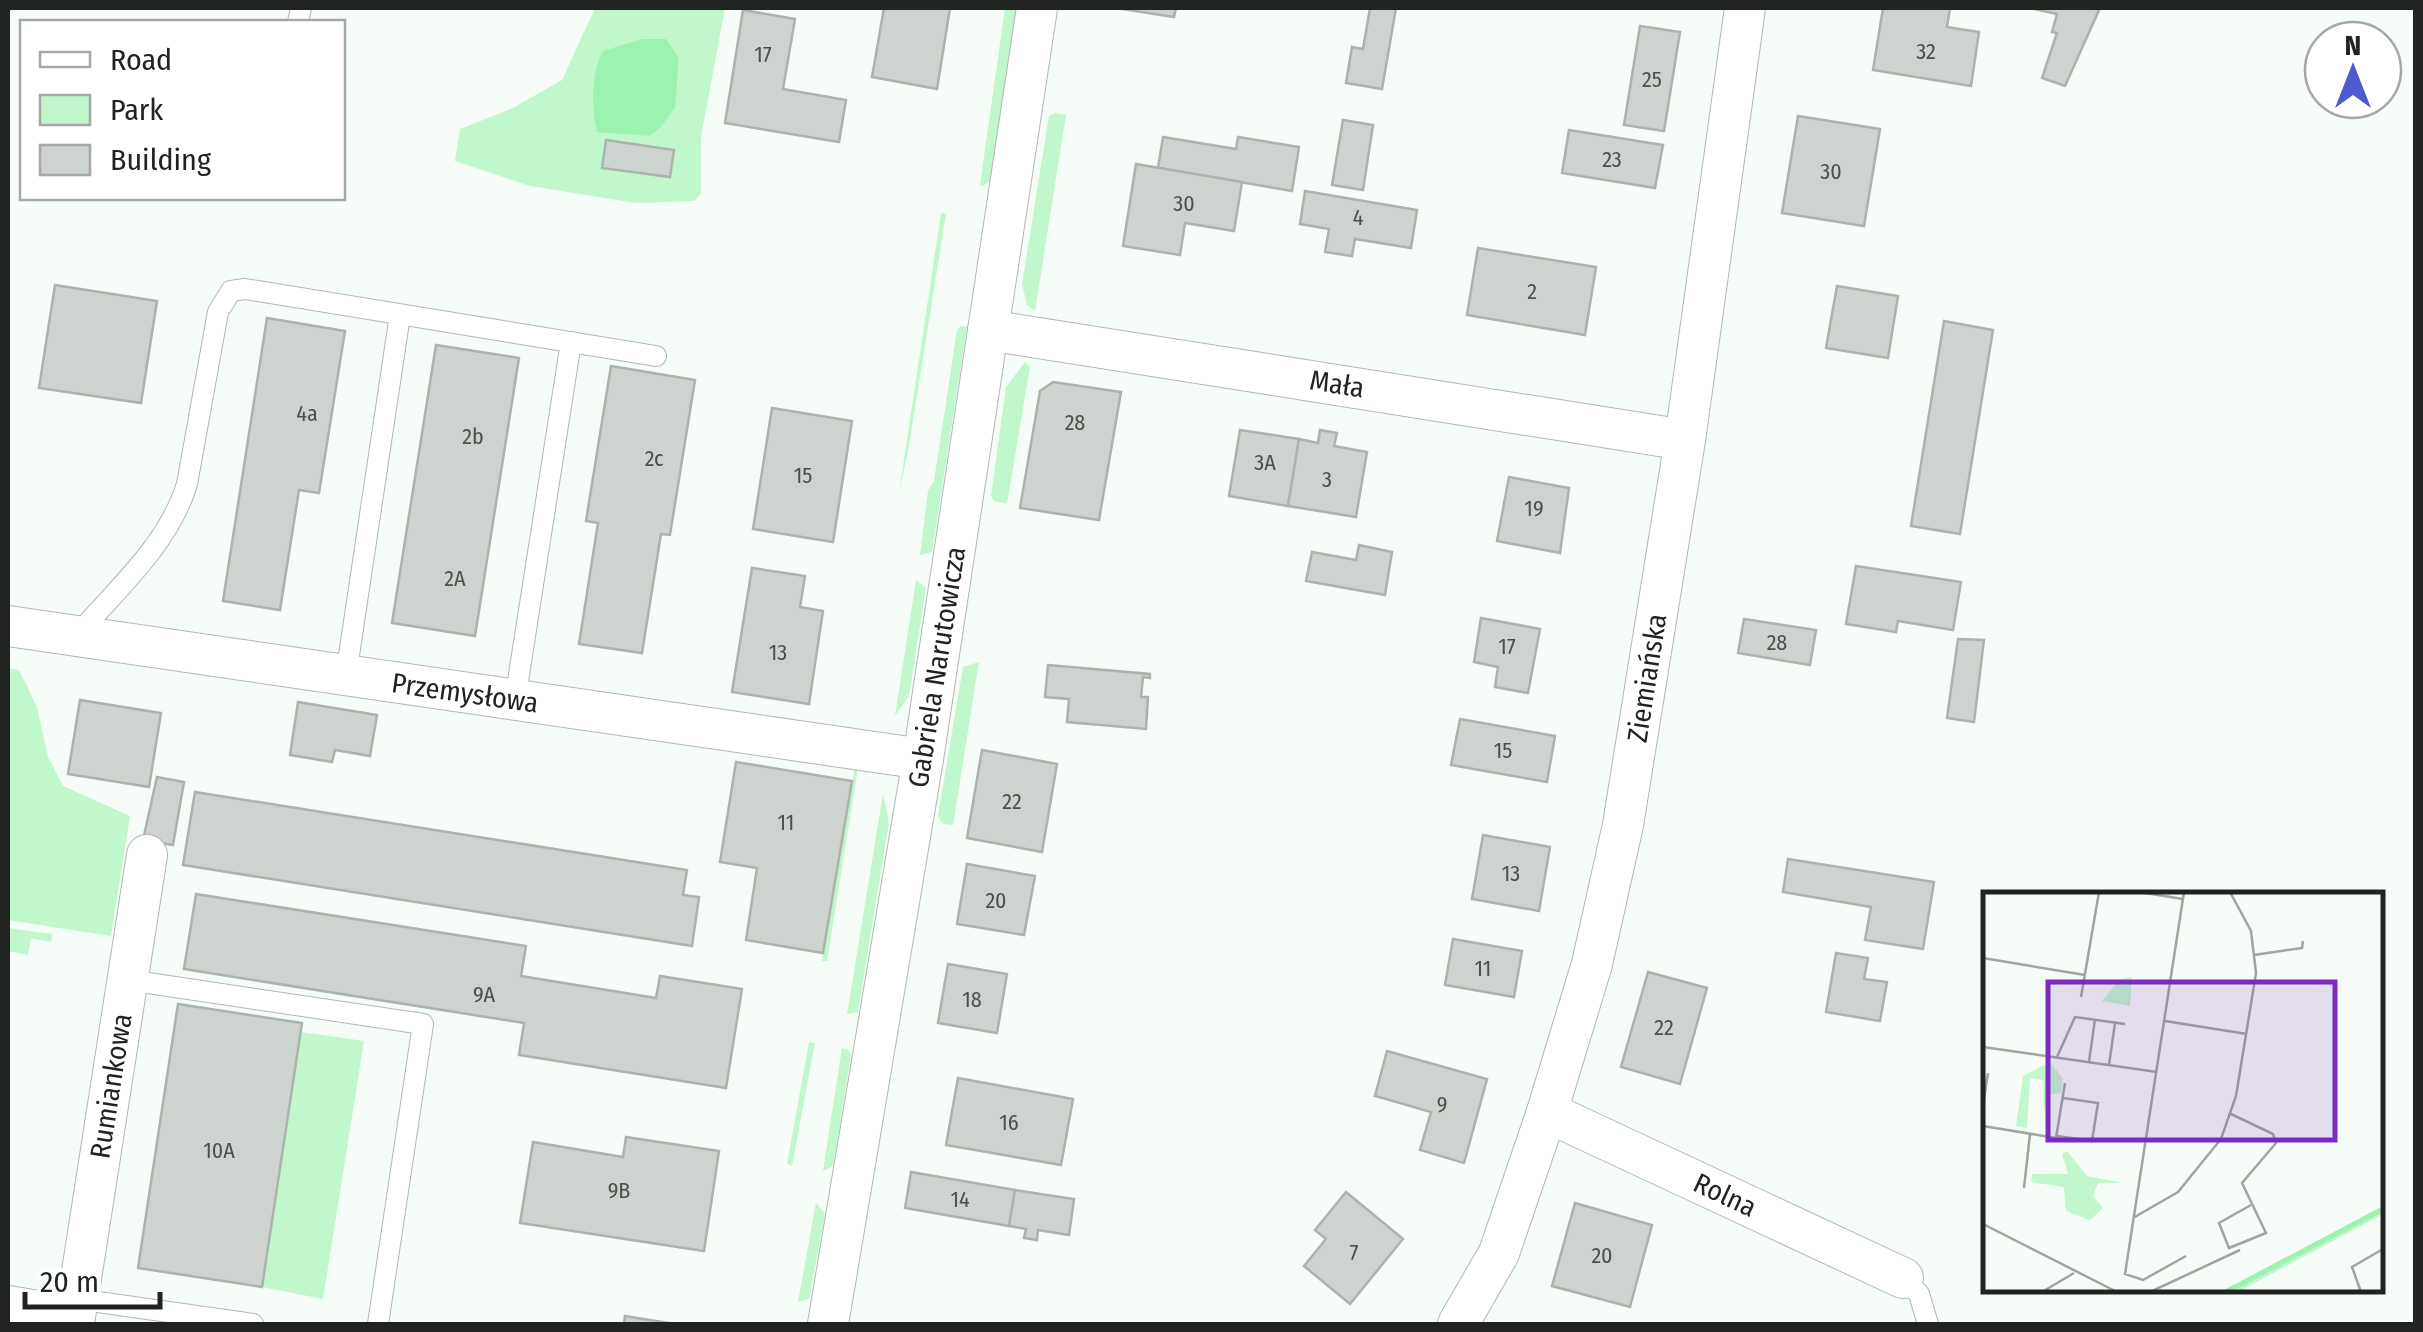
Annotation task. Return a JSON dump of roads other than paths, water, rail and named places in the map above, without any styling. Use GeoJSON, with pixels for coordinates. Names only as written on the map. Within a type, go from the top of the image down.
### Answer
{"type":"FeatureCollection","features":[{"type":"Feature","properties":{"kind":"street","name":"Gabriela Narutowicza"},"geometry":{"type":"LineString","coordinates":[[828,1324],[923,758],[1038,8]]}},
{"type":"Feature","properties":{"kind":"street","name":"Ziemiańska"},"geometry":{"type":"LineString","coordinates":[[1458,1324],[1500,1254],[1592,964],[1623,825],[1685,440],[1745,8]]}},
{"type":"Feature","properties":{"kind":"street","name":"Mała"},"geometry":{"type":"LineString","coordinates":[[988,330],[1685,440]]}},
{"type":"Feature","properties":{"kind":"street","name":"Przemysłowa"},"geometry":{"type":"LineString","coordinates":[[8,626],[923,758]]}},
{"type":"Feature","properties":{"kind":"street","name":"Rumiankowa"},"geometry":{"type":"LineString","coordinates":[[76,1308],[147,856]]}},
{"type":"Feature","properties":{"kind":"street","name":"Rolna"},"geometry":{"type":"LineString","coordinates":[[1546,1112],[1903,1278]]}},
{"type":"Feature","properties":{"kind":"street"},"geometry":{"type":"LineString","coordinates":[[8,1306],[76,1308]]}},
{"type":"Feature","properties":{"kind":"lane"},"geometry":{"type":"LineString","coordinates":[[76,636],[159,540],[179,510],[218,312],[232,292],[245,289],[656,356]]}},
{"type":"Feature","properties":{"kind":"lane"},"geometry":{"type":"LineString","coordinates":[[346,675],[400,315]]}},
{"type":"Feature","properties":{"kind":"lane"},"geometry":{"type":"LineString","coordinates":[[515,700],[571,342]]}},
{"type":"Feature","properties":{"kind":"lane"},"geometry":{"type":"LineString","coordinates":[[128,980],[423,1024],[378,1324]]}},
{"type":"Feature","properties":{"kind":"lane"},"geometry":{"type":"LineString","coordinates":[[1903,1278],[1919,1294],[1928,1324]]}},
{"type":"Feature","properties":{"kind":"lane"},"geometry":{"type":"LineString","coordinates":[[76,1308],[253,1324]]}}]}
